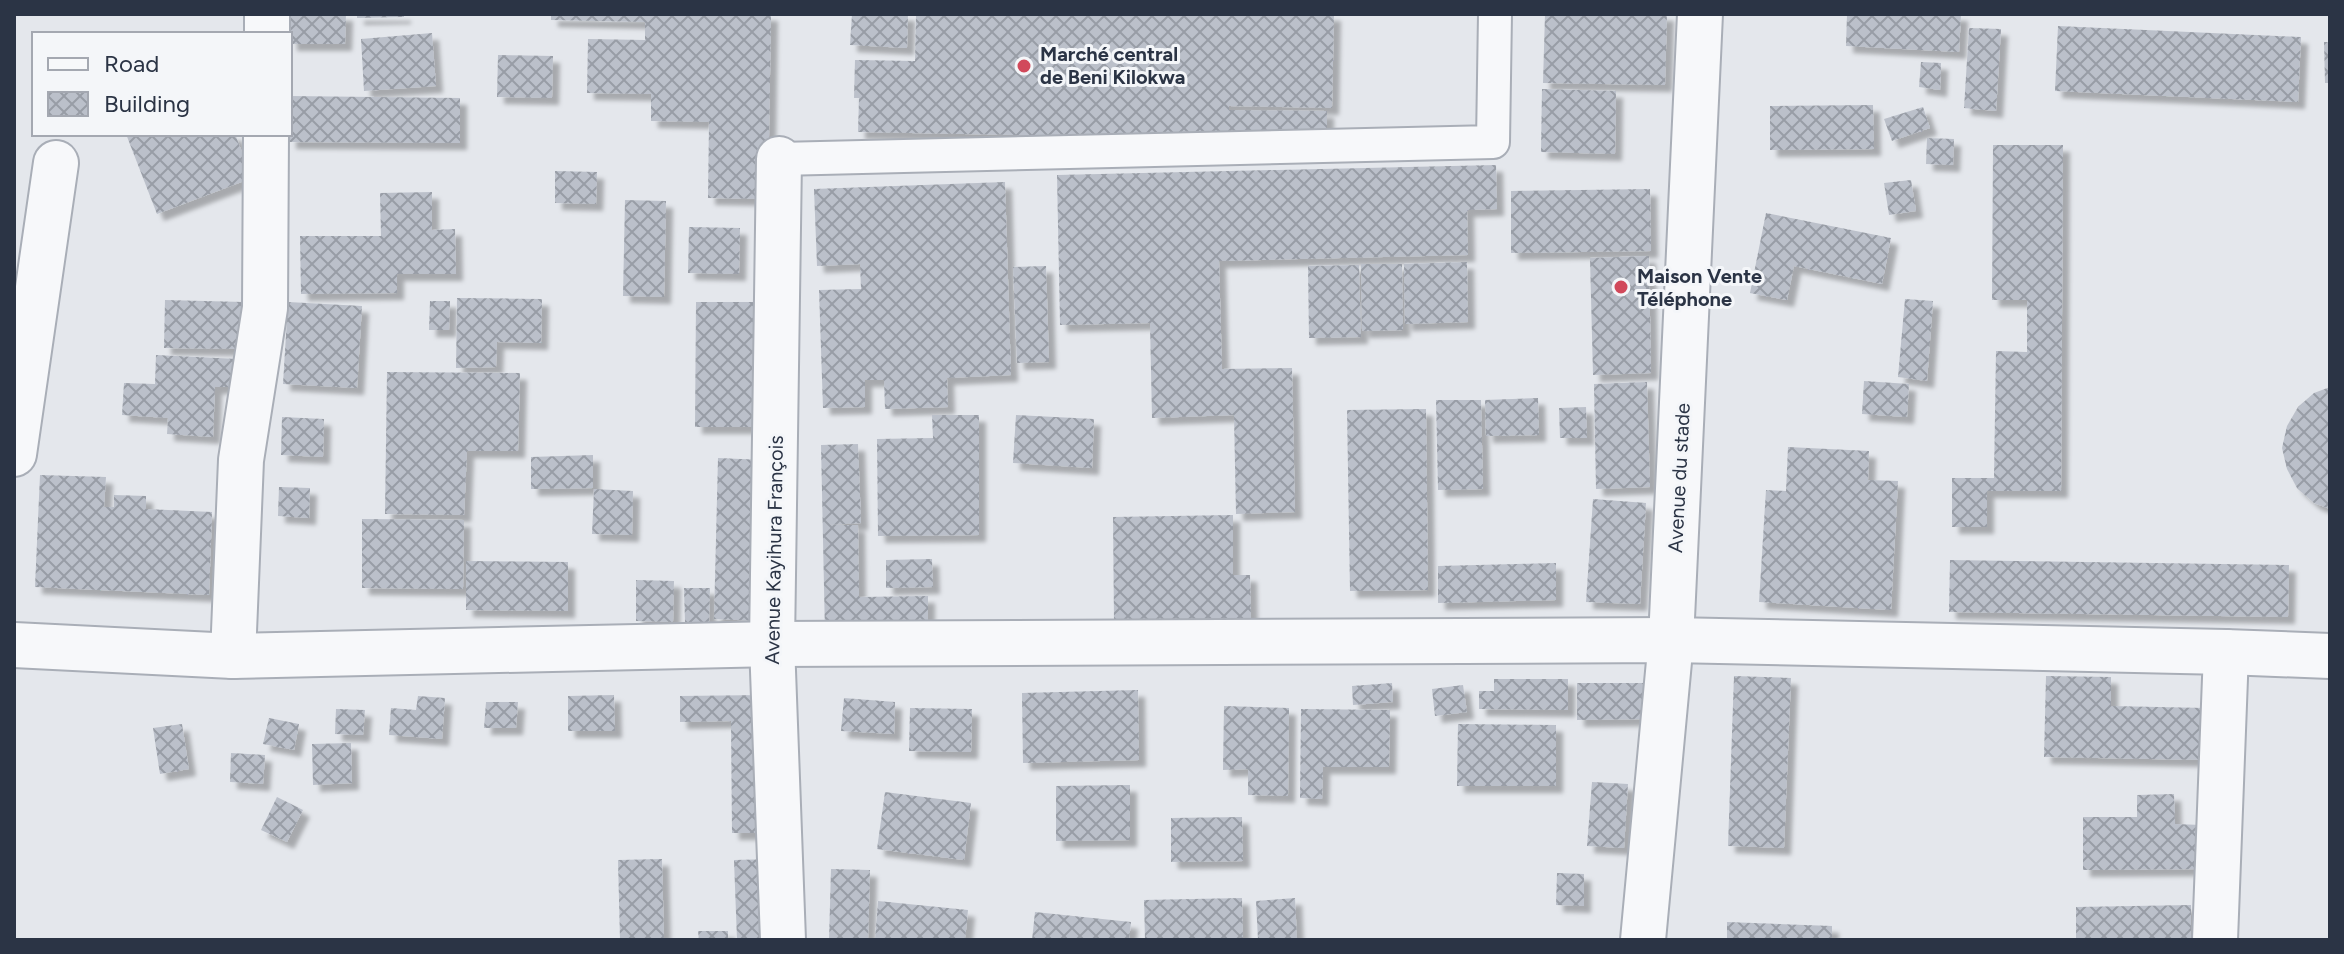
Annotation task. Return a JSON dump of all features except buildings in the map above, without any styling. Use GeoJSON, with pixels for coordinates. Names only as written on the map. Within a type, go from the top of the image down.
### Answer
{"type":"FeatureCollection","features":[{"type":"Feature","properties":{"kind":"street","name":"Avenue du stade"},"geometry":{"type":"LineString","coordinates":[[1643,940],[1671,640],[1700,14]]}},
{"type":"Feature","properties":{"kind":"street"},"geometry":{"type":"LineString","coordinates":[[233,656],[241,460],[265,308],[266,136]]}},
{"type":"Feature","properties":{"kind":"street","name":"Avenue Kayihura François"},"geometry":{"type":"LineString","coordinates":[[779,159],[772,644],[783,940]]}},
{"type":"Feature","properties":{"kind":"street"},"geometry":{"type":"LineString","coordinates":[[14,454],[56,163]]}},
{"type":"Feature","properties":{"kind":"street"},"geometry":{"type":"LineString","coordinates":[[14,645],[233,656],[772,644],[1671,640],[2330,656]]}},
{"type":"Feature","properties":{"kind":"street"},"geometry":{"type":"LineString","coordinates":[[2215,940],[2226,652]]}},
{"type":"Feature","properties":{"kind":"lane"},"geometry":{"type":"LineString","coordinates":[[779,159],[1493,142],[1495,14]]}},
{"type":"Feature","properties":{"kind":"place","name":"Marché central de Beni Kilokwa"},"geometry":{"type":"Point","coordinates":[1024,66]}},
{"type":"Feature","properties":{"kind":"place","name":"Maison Vente Téléphone"},"geometry":{"type":"Point","coordinates":[1621,287]}}]}
